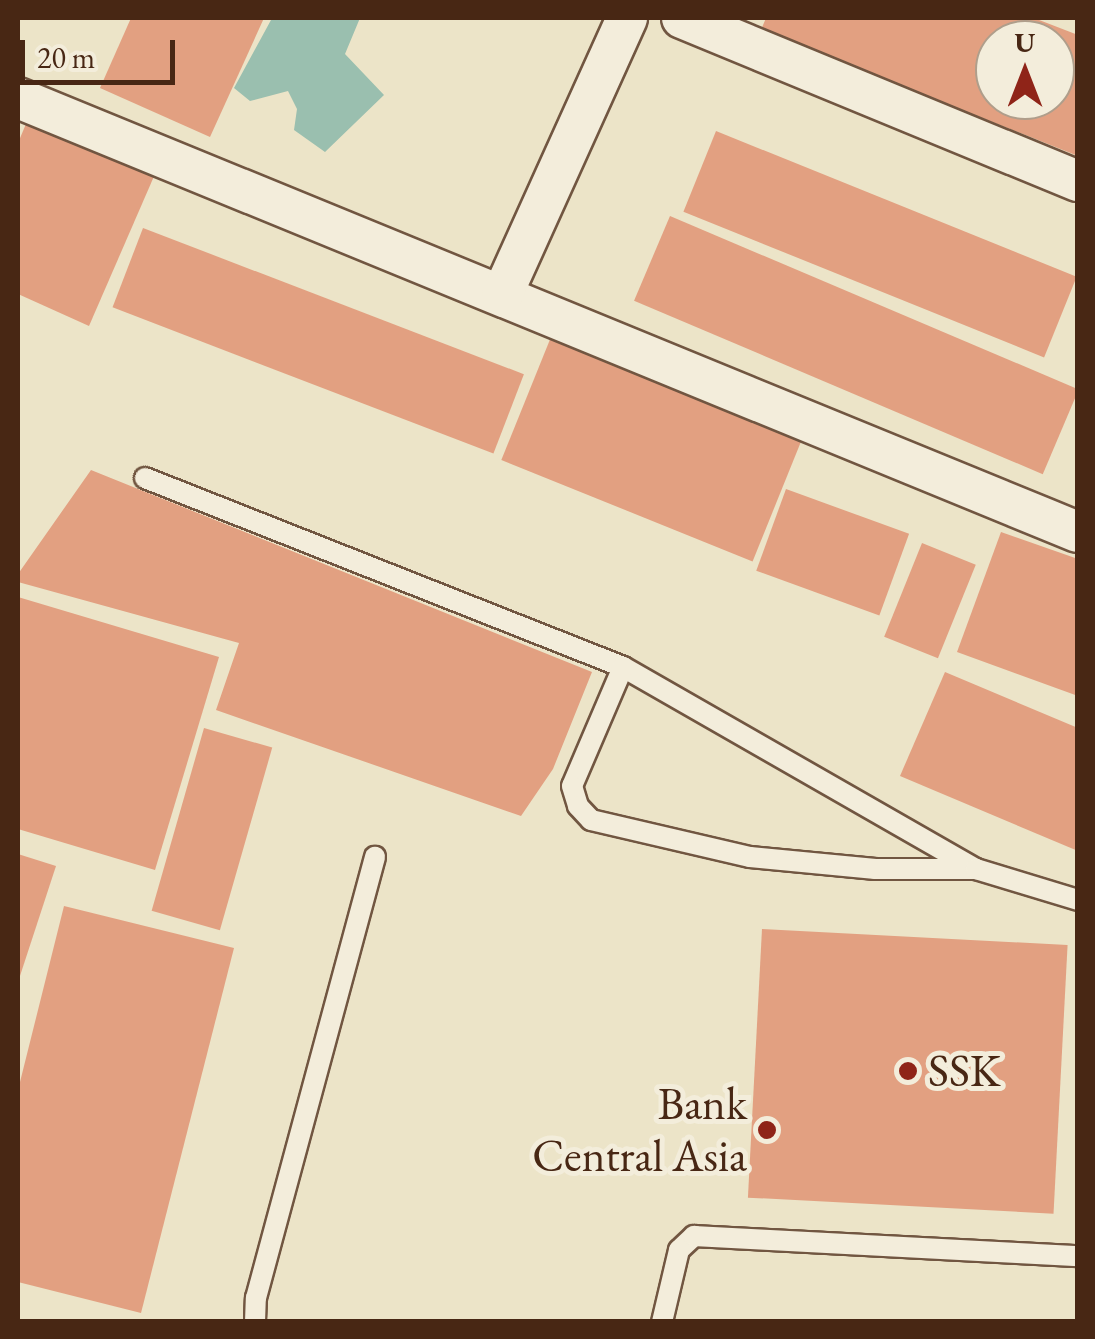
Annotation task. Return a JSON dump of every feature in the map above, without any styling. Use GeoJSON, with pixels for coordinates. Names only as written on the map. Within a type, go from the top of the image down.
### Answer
{"type":"FeatureCollection","features":[{"type":"Feature","properties":{"kind":"street"},"geometry":{"type":"LineString","coordinates":[[502,295],[626,18]]}},
{"type":"Feature","properties":{"kind":"street"},"geometry":{"type":"LineString","coordinates":[[682,18],[1078,182]]}},
{"type":"Feature","properties":{"kind":"street"},"geometry":{"type":"LineString","coordinates":[[18,98],[1078,532]]}},
{"type":"Feature","properties":{"kind":"lane"},"geometry":{"type":"LineString","coordinates":[[145,478],[623,666],[976,868],[1078,900]]}},
{"type":"Feature","properties":{"kind":"lane"},"geometry":{"type":"LineString","coordinates":[[623,666],[572,786],[578,806],[591,820],[750,857],[875,868],[976,868]]}},
{"type":"Feature","properties":{"kind":"lane"},"geometry":{"type":"LineString","coordinates":[[255,1322],[256,1298],[375,857]]}},
{"type":"Feature","properties":{"kind":"lane"},"geometry":{"type":"LineString","coordinates":[[662,1322],[679,1250],[694,1236],[1078,1256]]}},
{"type":"Feature","properties":{"kind":"shaded area"},"geometry":{"type":"Polygon","coordinates":[[[360,18],[345,54],[384,95],[325,152],[294,130],[297,109],[288,91],[250,101],[234,88],[271,20],[360,18]]]}},
{"type":"Feature","properties":{"kind":"building"},"geometry":{"type":"Polygon","coordinates":[[[131,18],[264,18],[210,137],[100,88],[131,18]]]}},
{"type":"Feature","properties":{"kind":"building"},"geometry":{"type":"Polygon","coordinates":[[[766,18],[1039,20],[975,20],[975,115],[761,30],[766,18]]]}},
{"type":"Feature","properties":{"kind":"building"},"geometry":{"type":"Polygon","coordinates":[[[1075,34],[1078,35],[1078,156],[987,120],[1075,120],[1075,34]]]}},
{"type":"Feature","properties":{"kind":"building"},"geometry":{"type":"Polygon","coordinates":[[[28,119],[155,174],[89,326],[18,294],[18,143],[28,119]]]}},
{"type":"Feature","properties":{"kind":"building"},"geometry":{"type":"Polygon","coordinates":[[[716,131],[1077,277],[1044,357],[683,212],[716,131]]]}},
{"type":"Feature","properties":{"kind":"building"},"geometry":{"type":"Polygon","coordinates":[[[670,216],[1078,389],[1043,474],[634,301],[670,216]]]}},
{"type":"Feature","properties":{"kind":"building"},"geometry":{"type":"Polygon","coordinates":[[[143,228],[524,374],[493,454],[113,307],[143,228]]]}},
{"type":"Feature","properties":{"kind":"building"},"geometry":{"type":"Polygon","coordinates":[[[553,332],[804,434],[753,561],[501,460],[553,332]]]}},
{"type":"Feature","properties":{"kind":"building"},"geometry":{"type":"Polygon","coordinates":[[[91,470],[592,672],[553,769],[521,816],[216,710],[239,643],[18,582],[18,574],[91,470]]]}},
{"type":"Feature","properties":{"kind":"building"},"geometry":{"type":"Polygon","coordinates":[[[786,489],[909,534],[879,616],[756,571],[786,489]]]}},
{"type":"Feature","properties":{"kind":"building"},"geometry":{"type":"Polygon","coordinates":[[[1001,532],[1078,559],[1078,696],[957,652],[1001,532]]]}},
{"type":"Feature","properties":{"kind":"building"},"geometry":{"type":"Polygon","coordinates":[[[922,543],[976,565],[938,658],[884,637],[922,543]]]}},
{"type":"Feature","properties":{"kind":"building"},"geometry":{"type":"Polygon","coordinates":[[[18,597],[219,657],[155,870],[18,829],[18,597]]]}},
{"type":"Feature","properties":{"kind":"building"},"geometry":{"type":"Polygon","coordinates":[[[945,672],[1078,728],[1078,851],[900,776],[945,672]]]}},
{"type":"Feature","properties":{"kind":"building"},"geometry":{"type":"Polygon","coordinates":[[[204,728],[272,748],[220,930],[152,911],[204,728]]]}},
{"type":"Feature","properties":{"kind":"building"},"geometry":{"type":"Polygon","coordinates":[[[18,854],[56,866],[18,982],[18,854]]]}},
{"type":"Feature","properties":{"kind":"building"},"geometry":{"type":"Polygon","coordinates":[[[64,906],[234,948],[141,1313],[18,1282],[18,1090],[64,906]]]}},
{"type":"Feature","properties":{"kind":"building","name":"SSK"},"geometry":{"type":"Polygon","coordinates":[[[762,929],[1068,945],[1054,1214],[748,1198],[762,929]]]}},
{"type":"Feature","properties":{"kind":"place","name":"SSK"},"geometry":{"type":"Point","coordinates":[908,1071]}},
{"type":"Feature","properties":{"kind":"place","name":"Bank Central Asia"},"geometry":{"type":"Point","coordinates":[767,1130]}}]}
